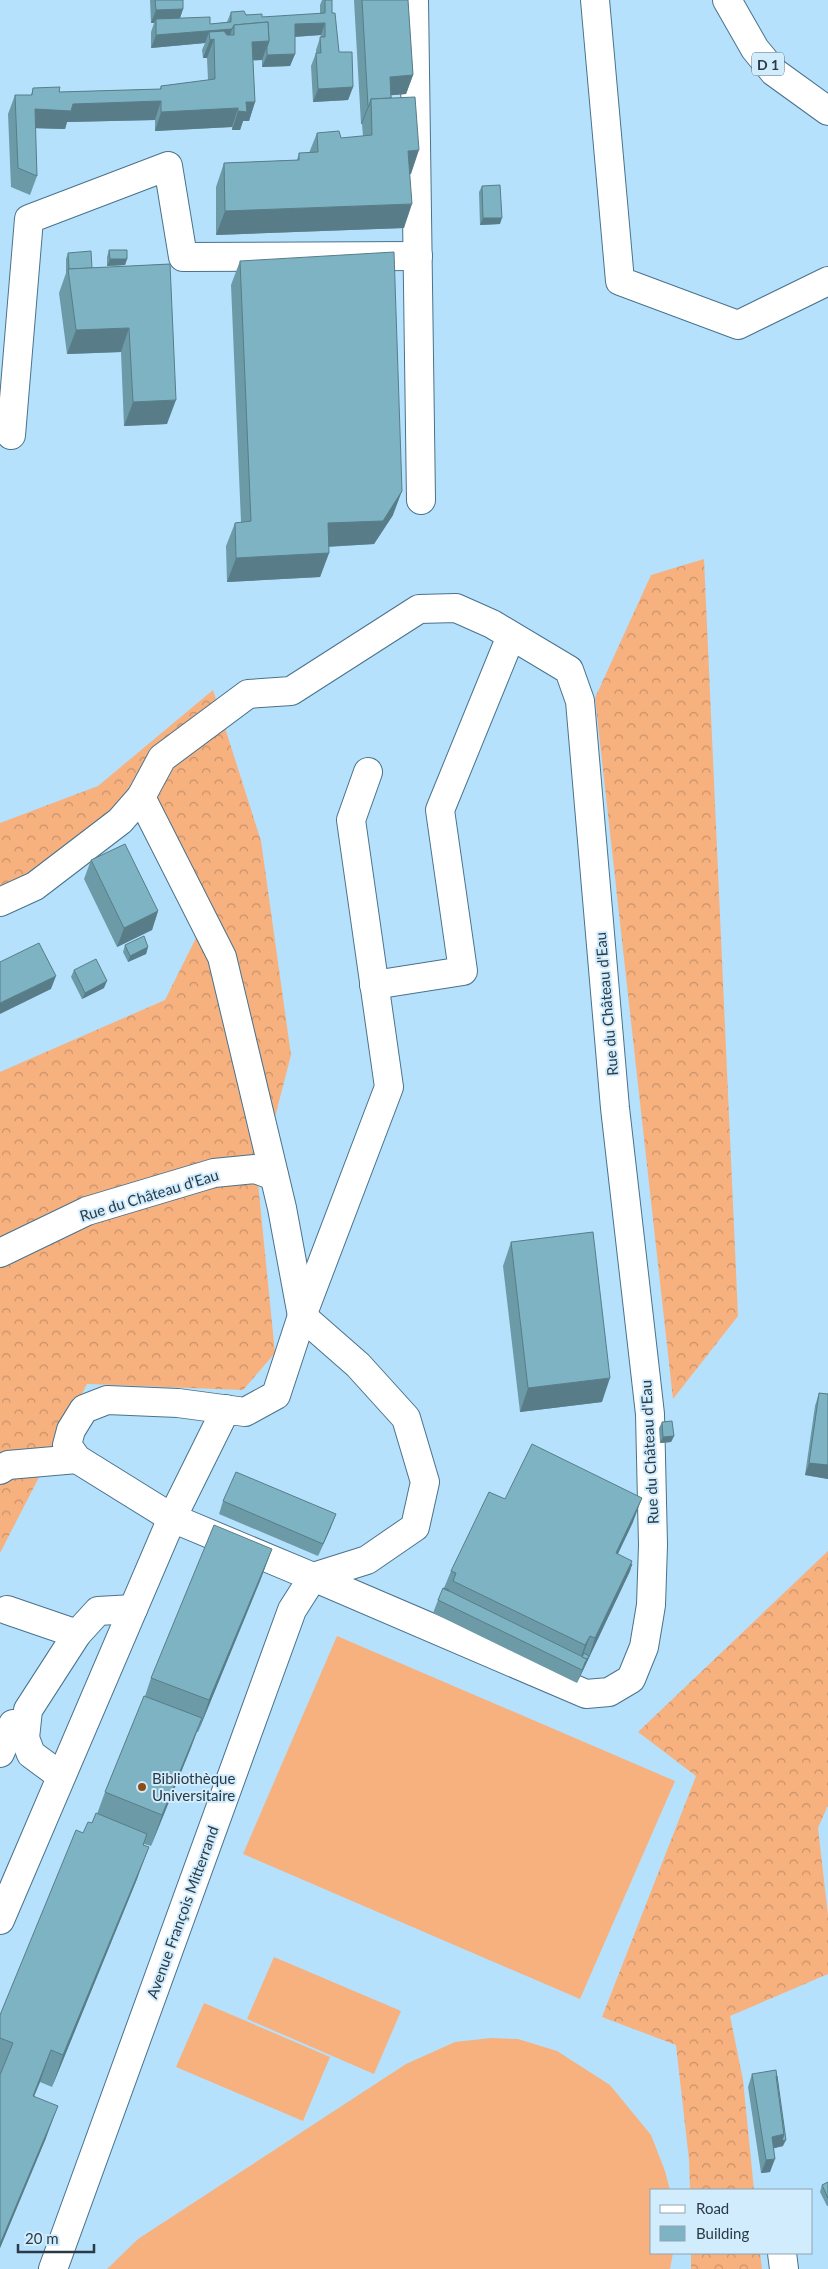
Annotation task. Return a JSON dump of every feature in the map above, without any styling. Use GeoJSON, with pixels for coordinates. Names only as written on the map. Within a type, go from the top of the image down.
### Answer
{"type":"FeatureCollection","features":[{"type":"Feature","properties":{"kind":"street"},"geometry":{"type":"LineString","coordinates":[[414,0],[421,500]]}},
{"type":"Feature","properties":{"kind":"street"},"geometry":{"type":"LineString","coordinates":[[595,0],[620,281],[738,325],[828,281]]}},
{"type":"Feature","properties":{"kind":"street","name":"D 1"},"geometry":{"type":"LineString","coordinates":[[727,0],[755,49],[774,72],[828,111]]}},
{"type":"Feature","properties":{"kind":"street"},"geometry":{"type":"LineString","coordinates":[[11,435],[29,219],[168,166],[183,257],[418,256]]}},
{"type":"Feature","properties":{"kind":"street","name":"Rue du Château d'Eau"},"geometry":{"type":"LineString","coordinates":[[0,902],[35,886],[120,821],[141,797],[162,758],[248,694],[291,691],[419,609],[456,608],[492,624],[569,670],[580,701],[615,1108],[650,1414],[653,1545],[651,1605],[644,1647],[631,1680],[608,1692],[586,1694],[313,1577]]}},
{"type":"Feature","properties":{"kind":"street"},"geometry":{"type":"LineString","coordinates":[[374,985],[463,971],[440,810],[511,636]]}},
{"type":"Feature","properties":{"kind":"street"},"geometry":{"type":"LineString","coordinates":[[141,797],[222,956],[274,1176],[302,1316],[358,1365],[406,1418],[425,1482],[415,1527],[367,1560],[313,1577],[172,1518],[77,1459],[68,1445],[71,1430],[84,1409],[107,1400],[178,1403],[246,1412],[276,1395],[302,1316],[389,1087],[351,820],[368,772]]}},
{"type":"Feature","properties":{"kind":"street","name":"Rue du Château d'Eau"},"geometry":{"type":"LineString","coordinates":[[0,1253],[87,1211],[214,1173],[255,1169],[274,1176]]}},
{"type":"Feature","properties":{"kind":"street"},"geometry":{"type":"LineString","coordinates":[[0,1920],[172,1518],[226,1409]]}},
{"type":"Feature","properties":{"kind":"street"},"geometry":{"type":"LineString","coordinates":[[0,1470],[8,1465],[77,1459]]}},
{"type":"Feature","properties":{"kind":"street","name":"Avenue François Mitterrand"},"geometry":{"type":"LineString","coordinates":[[53,2269],[292,1610],[313,1577]]}},
{"type":"Feature","properties":{"kind":"street"},"geometry":{"type":"LineString","coordinates":[[0,1753],[13,1724],[28,1710],[77,1634],[98,1611],[133,1609]]}},
{"type":"Feature","properties":{"kind":"street"},"geometry":{"type":"LineString","coordinates":[[7,1610],[77,1634]]}},
{"type":"Feature","properties":{"kind":"street"},"geometry":{"type":"LineString","coordinates":[[13,1724],[25,1738],[31,1754],[61,1776]]}},
{"type":"Feature","properties":{"kind":"street"},"geometry":{"type":"LineString","coordinates":[[782,2254],[784,2269]]}},
{"type":"Feature","properties":{"kind":"green space"},"geometry":{"type":"Polygon","coordinates":[[[704,559],[738,1316],[673,1399],[595,698],[651,575],[704,559]]]}},
{"type":"Feature","properties":{"kind":"green space"},"geometry":{"type":"Polygon","coordinates":[[[213,690],[261,841],[291,1055],[258,1183],[275,1353],[243,1390],[87,1384],[0,1553],[0,1072],[165,1000],[201,928],[139,811],[0,893],[0,823],[98,786],[213,690]]]}},
{"type":"Feature","properties":{"kind":"green space"},"geometry":{"type":"Polygon","coordinates":[[[828,1551],[828,1805],[818,1828],[828,1915],[828,1974],[730,2016],[743,2080],[754,2189],[690,2189],[689,2160],[676,2045],[602,2017],[696,1776],[638,1732],[828,1551]]]}},
{"type":"Feature","properties":{"kind":"green space"},"geometry":{"type":"Polygon","coordinates":[[[337,1636],[675,1781],[580,1999],[243,1854],[337,1636]]]}},
{"type":"Feature","properties":{"kind":"green space"},"geometry":{"type":"Polygon","coordinates":[[[274,1957],[401,2011],[374,2074],[247,2019],[274,1957]]]}},
{"type":"Feature","properties":{"kind":"green space"},"geometry":{"type":"Polygon","coordinates":[[[204,2003],[330,2057],[303,2121],[176,2067],[204,2003]]]}},
{"type":"Feature","properties":{"kind":"green space"},"geometry":{"type":"Polygon","coordinates":[[[491,2038],[518,2039],[557,2051],[610,2085],[651,2135],[665,2171],[670,2189],[650,2189],[650,2254],[673,2254],[670,2269],[107,2269],[138,2239],[406,2064],[455,2042],[491,2038]]]}},
{"type":"Feature","properties":{"kind":"green space"},"geometry":{"type":"Polygon","coordinates":[[[691,2254],[760,2254],[762,2269],[691,2269],[691,2254]]]}},
{"type":"Feature","properties":{"kind":"building"},"geometry":{"type":"Polygon","coordinates":[[[155,0],[183,0],[183,9],[156,10],[155,0]]]}},
{"type":"Feature","properties":{"kind":"building"},"geometry":{"type":"Polygon","coordinates":[[[325,0],[332,0],[332,13],[335,13],[339,52],[352,52],[353,87],[318,89],[316,53],[321,53],[320,37],[325,37],[325,23],[295,24],[295,54],[267,55],[269,41],[268,22],[234,25],[232,29],[156,35],[156,19],[210,17],[210,24],[231,22],[231,12],[244,11],[246,15],[262,14],[262,17],[325,13],[325,0]]]}},
{"type":"Feature","properties":{"kind":"building"},"geometry":{"type":"Polygon","coordinates":[[[362,0],[408,0],[413,75],[390,77],[391,98],[371,99],[369,106],[368,106],[362,0]]]}},
{"type":"Feature","properties":{"kind":"building"},"geometry":{"type":"Polygon","coordinates":[[[268,22],[269,41],[252,42],[255,102],[246,102],[247,112],[238,111],[238,108],[161,112],[161,101],[73,104],[71,111],[35,109],[37,176],[18,168],[15,95],[32,95],[33,88],[60,87],[59,92],[161,89],[161,86],[215,79],[214,39],[210,40],[209,32],[224,31],[227,35],[234,35],[234,25],[268,22]]]}},
{"type":"Feature","properties":{"kind":"building"},"geometry":{"type":"Polygon","coordinates":[[[415,97],[419,150],[408,151],[412,204],[225,211],[224,163],[299,160],[299,153],[318,152],[317,133],[339,131],[341,138],[372,135],[371,99],[415,97]]]}},
{"type":"Feature","properties":{"kind":"building"},"geometry":{"type":"Polygon","coordinates":[[[500,185],[502,218],[483,218],[482,186],[500,185]]]}},
{"type":"Feature","properties":{"kind":"building"},"geometry":{"type":"Polygon","coordinates":[[[109,250],[127,250],[127,259],[110,259],[109,250]]]}},
{"type":"Feature","properties":{"kind":"building"},"geometry":{"type":"Polygon","coordinates":[[[91,251],[92,268],[69,269],[68,253],[91,251]]]}},
{"type":"Feature","properties":{"kind":"building"},"geometry":{"type":"Polygon","coordinates":[[[394,252],[402,491],[383,521],[328,523],[329,553],[236,558],[235,523],[251,521],[240,261],[394,252]]]}},
{"type":"Feature","properties":{"kind":"building"},"geometry":{"type":"Polygon","coordinates":[[[170,264],[176,400],[133,402],[129,328],[76,330],[68,269],[170,264]]]}},
{"type":"Feature","properties":{"kind":"building"},"geometry":{"type":"Polygon","coordinates":[[[125,844],[158,911],[124,928],[91,860],[125,844]]]}},
{"type":"Feature","properties":{"kind":"building"},"geometry":{"type":"Polygon","coordinates":[[[144,936],[148,947],[130,956],[125,945],[144,936]]]}},
{"type":"Feature","properties":{"kind":"building"},"geometry":{"type":"Polygon","coordinates":[[[39,943],[56,976],[0,1003],[0,962],[39,943]]]}},
{"type":"Feature","properties":{"kind":"building"},"geometry":{"type":"Polygon","coordinates":[[[96,959],[107,981],[85,993],[74,970],[96,959]]]}},
{"type":"Feature","properties":{"kind":"building"},"geometry":{"type":"Polygon","coordinates":[[[593,1232],[610,1378],[528,1388],[511,1242],[593,1232]]]}},
{"type":"Feature","properties":{"kind":"building"},"geometry":{"type":"Polygon","coordinates":[[[819,1393],[828,1394],[828,1465],[809,1463],[819,1393]]]}},
{"type":"Feature","properties":{"kind":"building"},"geometry":{"type":"Polygon","coordinates":[[[672,1421],[674,1436],[663,1437],[662,1422],[672,1421]]]}},
{"type":"Feature","properties":{"kind":"building"},"geometry":{"type":"Polygon","coordinates":[[[532,1444],[642,1498],[616,1553],[632,1561],[595,1638],[590,1636],[585,1645],[453,1581],[456,1573],[451,1571],[489,1492],[505,1499],[532,1444]]]}},
{"type":"Feature","properties":{"kind":"building"},"geometry":{"type":"Polygon","coordinates":[[[236,1472],[336,1514],[323,1544],[223,1501],[236,1472]]]}},
{"type":"Feature","properties":{"kind":"building"},"geometry":{"type":"Polygon","coordinates":[[[214,1525],[272,1549],[209,1700],[151,1678],[214,1525]]]}},
{"type":"Feature","properties":{"kind":"building"},"geometry":{"type":"Polygon","coordinates":[[[443,1588],[587,1659],[582,1670],[438,1600],[443,1588]]]}},
{"type":"Feature","properties":{"kind":"building"},"geometry":{"type":"Polygon","coordinates":[[[584,1653],[589,1656],[584,1665],[587,1659],[582,1657],[584,1653]]]}},
{"type":"Feature","properties":{"kind":"building","name":"Bibliothèque Universitaire"},"geometry":{"type":"Polygon","coordinates":[[[144,1696],[202,1718],[162,1815],[105,1792],[144,1696]]]}},
{"type":"Feature","properties":{"kind":"building"},"geometry":{"type":"Polygon","coordinates":[[[96,1813],[147,1834],[143,1845],[149,1847],[63,2055],[51,2050],[33,2096],[58,2106],[0,2244],[0,2075],[13,2043],[0,2038],[0,2015],[76,1830],[83,1833],[88,1822],[92,1823],[96,1813]]]}},
{"type":"Feature","properties":{"kind":"building"},"geometry":{"type":"Polygon","coordinates":[[[776,2070],[784,2134],[772,2137],[775,2159],[766,2160],[752,2074],[776,2070]]]}},
{"type":"Feature","properties":{"kind":"building"},"geometry":{"type":"Polygon","coordinates":[[[776,2076],[786,2140],[782,2141],[784,2134],[776,2076]]]}},
{"type":"Feature","properties":{"kind":"building"},"geometry":{"type":"Polygon","coordinates":[[[828,2182],[828,2198],[822,2185],[828,2182]]]}},
{"type":"Feature","properties":{"kind":"place","name":"Bibliothèque Universitaire"},"geometry":{"type":"Point","coordinates":[142,1787]}}]}
